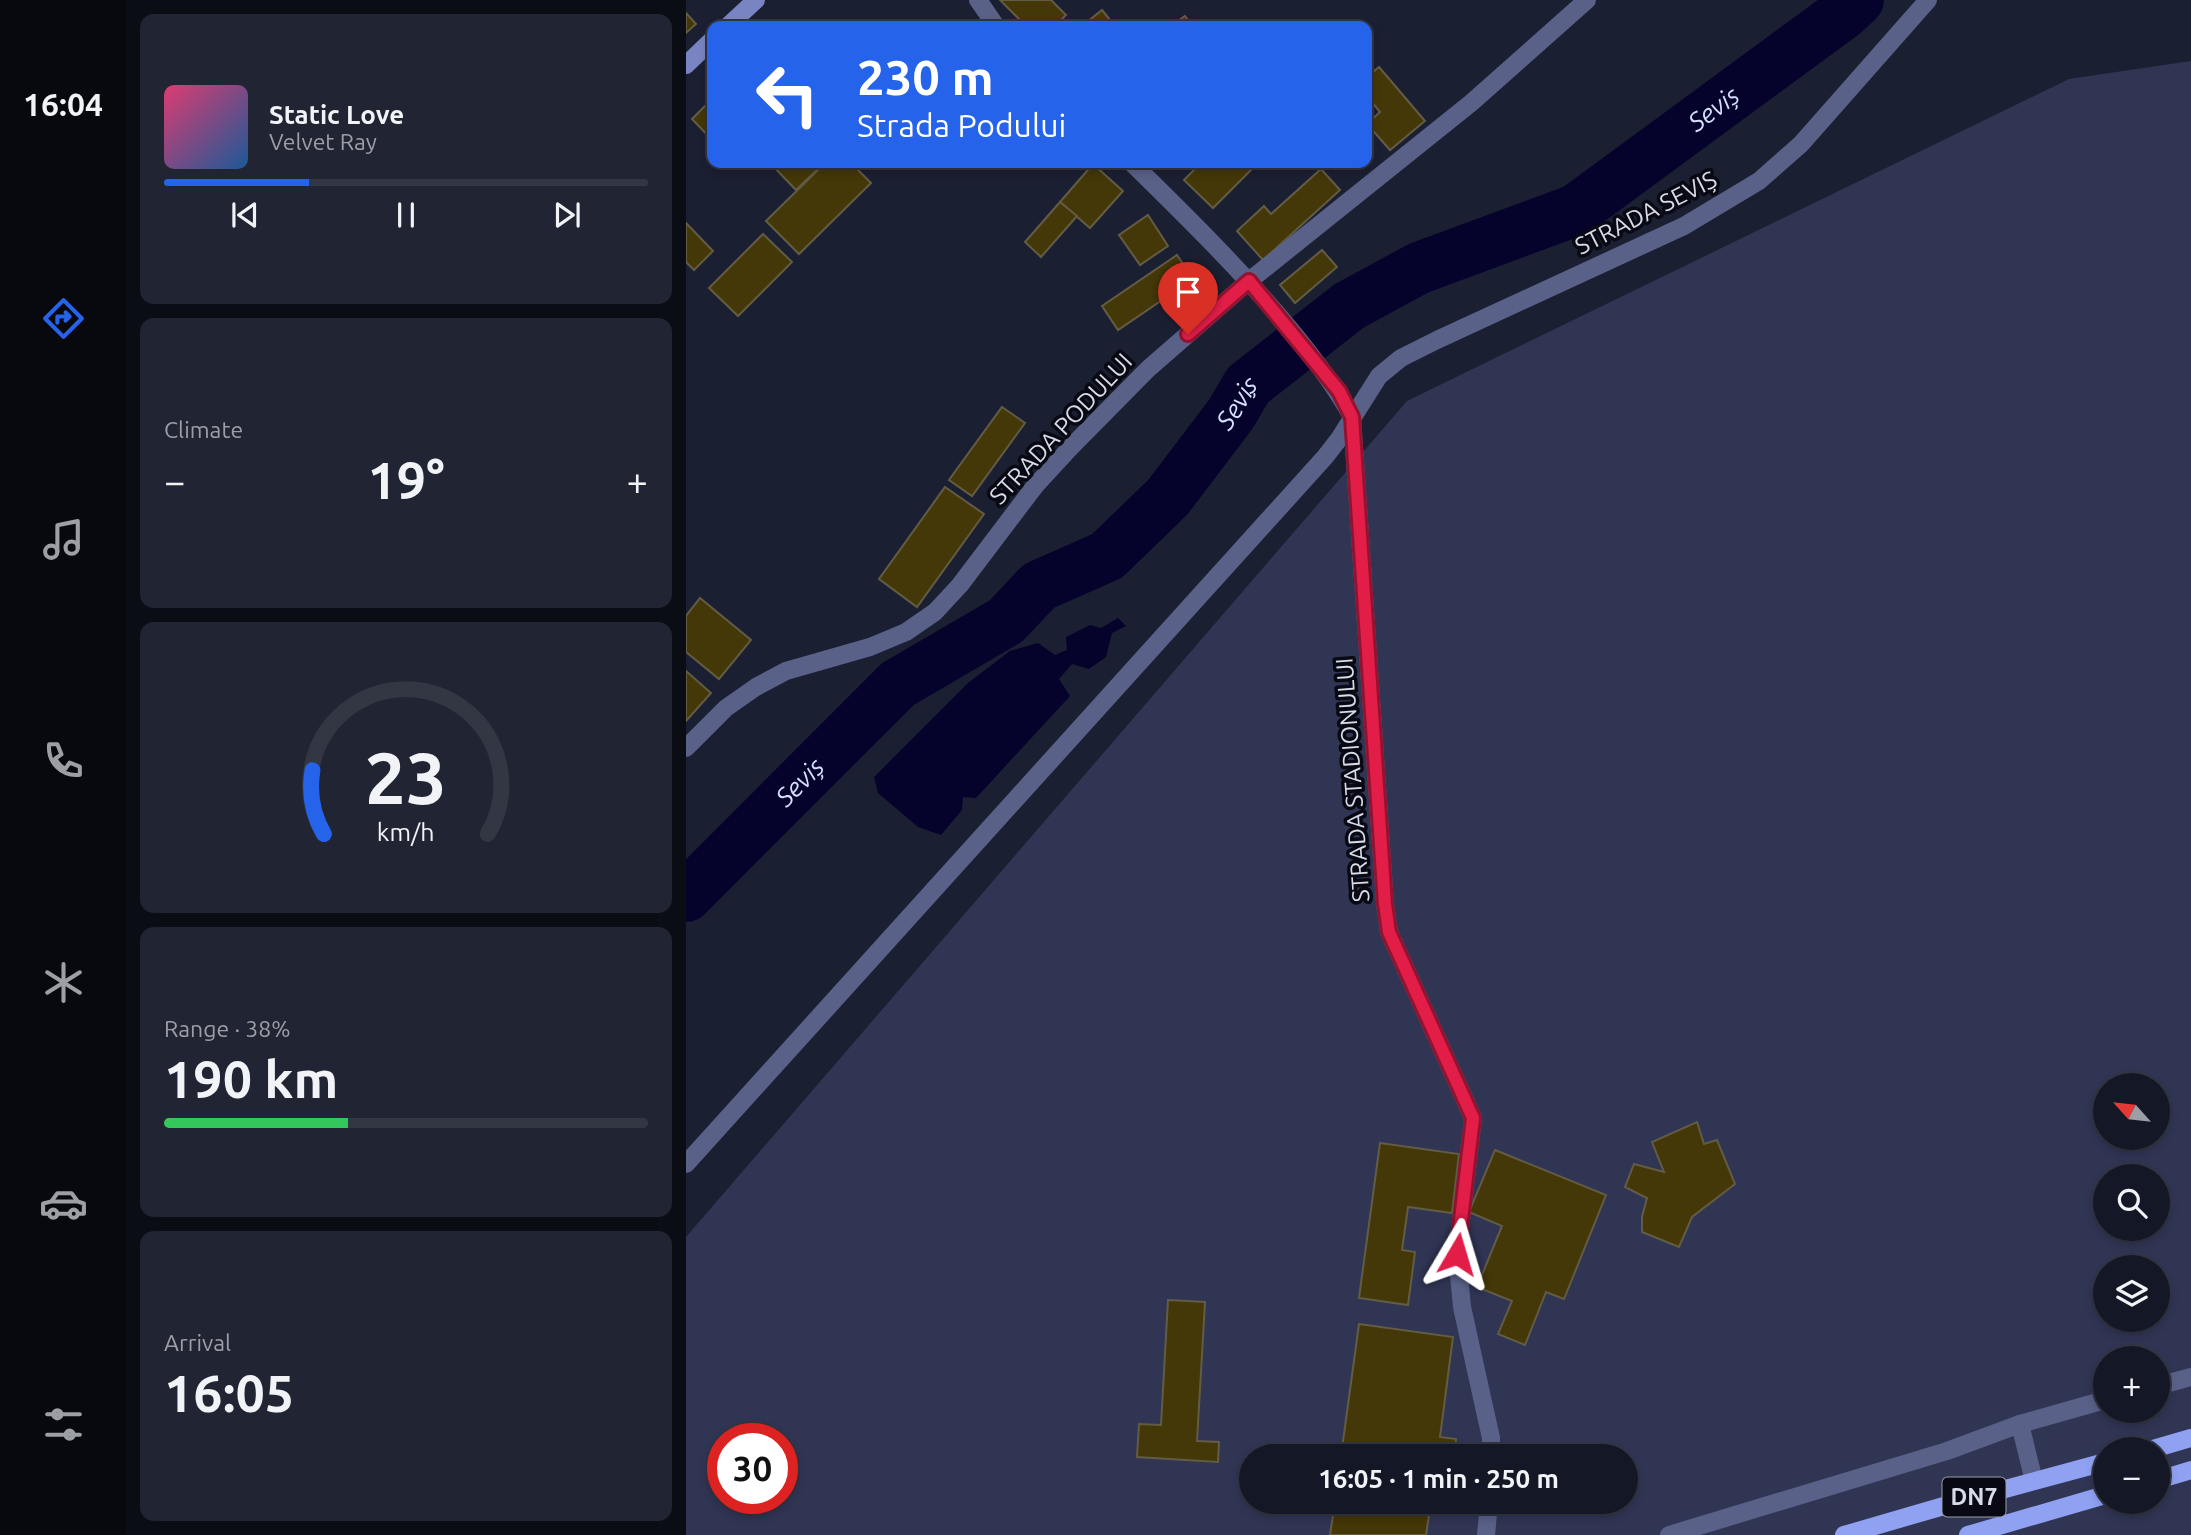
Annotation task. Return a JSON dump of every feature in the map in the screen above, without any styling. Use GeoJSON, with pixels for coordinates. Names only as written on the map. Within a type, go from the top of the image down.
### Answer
{"type":"FeatureCollection","features":[{"type":"Feature","properties":{"kind":"main road"},"geometry":{"type":"LineString","coordinates":[[733,21],[756,0]]}},
{"type":"Feature","properties":{"kind":"main road"},"geometry":{"type":"LineString","coordinates":[[686,65],[707,45]]}},
{"type":"Feature","properties":{"kind":"main road"},"geometry":{"type":"LineString","coordinates":[[2170,1444],[2191,1438]]}},
{"type":"Feature","properties":{"kind":"main road","name":"DN7"},"geometry":{"type":"LineString","coordinates":[[1844,1535],[2093,1465]]}},
{"type":"Feature","properties":{"kind":"main road"},"geometry":{"type":"LineString","coordinates":[[2170,1476],[2191,1470]]}},
{"type":"Feature","properties":{"kind":"main road","name":"DN7"},"geometry":{"type":"LineString","coordinates":[[1968,1535],[2093,1499]]}},
{"type":"Feature","properties":{"kind":"street"},"geometry":{"type":"LineString","coordinates":[[978,0],[993,21]]}},
{"type":"Feature","properties":{"kind":"street","name":"STRADA PODULUI"},"geometry":{"type":"LineString","coordinates":[[686,748],[726,708],[756,687],[786,671],[870,647],[906,632],[935,612],[960,585],[1015,512],[1070,448],[1148,369],[1249,281],[1471,103],[1587,0]]}},
{"type":"Feature","properties":{"kind":"street","name":"STRADA SEVIȘ"},"geometry":{"type":"LineString","coordinates":[[686,1164],[1325,457],[1379,376],[1401,358],[1684,226],[1759,181],[1801,144],[1928,0]]}},
{"type":"Feature","properties":{"kind":"street","name":"STRADA STADIONULUI"},"geometry":{"type":"LineString","coordinates":[[1137,168],[1270,305],[1339,391],[1352,417],[1389,932],[1473,1118],[1457,1254],[1462,1307],[1491,1444]]}},
{"type":"Feature","properties":{"kind":"street"},"geometry":{"type":"LineString","coordinates":[[2170,1383],[2191,1377]]}},
{"type":"Feature","properties":{"kind":"street"},"geometry":{"type":"LineString","coordinates":[[1669,1535],[1947,1451],[2020,1424],[2093,1403]]}},
{"type":"Feature","properties":{"kind":"street"},"geometry":{"type":"LineString","coordinates":[[2020,1424],[2034,1481]]}},
{"type":"Feature","properties":{"kind":"street"},"geometry":{"type":"LineString","coordinates":[[1486,1535],[1488,1514]]}},
{"type":"Feature","properties":{"kind":"shaded area"},"geometry":{"type":"Polygon","coordinates":[[[2191,61],[2191,1535],[686,1535],[686,1237],[1407,401],[2069,79],[2191,61]]]}},
{"type":"Feature","properties":{"kind":"shaded area"},"geometry":{"type":"Polygon","coordinates":[[[1118,618],[1126,626],[1112,633],[1106,657],[1089,669],[1072,664],[1059,679],[1070,696],[976,798],[963,797],[962,810],[941,835],[918,827],[878,793],[874,777],[968,683],[1010,651],[1038,643],[1055,655],[1067,650],[1066,637],[1090,625],[1101,628],[1118,618]]]}},
{"type":"Feature","properties":{"kind":"building"},"geometry":{"type":"Polygon","coordinates":[[[1000,0],[1051,0],[1066,15],[1060,21],[1021,21],[1000,0]]]}},
{"type":"Feature","properties":{"kind":"building"},"geometry":{"type":"Polygon","coordinates":[[[1102,10],[1111,21],[1088,21],[1102,10]]]}},
{"type":"Feature","properties":{"kind":"building"},"geometry":{"type":"Polygon","coordinates":[[[686,13],[696,24],[686,33],[686,13]]]}},
{"type":"Feature","properties":{"kind":"building"},"geometry":{"type":"Polygon","coordinates":[[[1379,67],[1425,121],[1390,150],[1372,130],[1372,119],[1380,112],[1372,102],[1372,73],[1379,67]]]}},
{"type":"Feature","properties":{"kind":"building"},"geometry":{"type":"Polygon","coordinates":[[[707,104],[707,135],[692,119],[707,104]]]}},
{"type":"Feature","properties":{"kind":"building"},"geometry":{"type":"Polygon","coordinates":[[[775,168],[819,168],[796,190],[775,168]]]}},
{"type":"Feature","properties":{"kind":"building"},"geometry":{"type":"Polygon","coordinates":[[[820,168],[856,168],[871,183],[799,254],[766,221],[820,168]]]}},
{"type":"Feature","properties":{"kind":"building"},"geometry":{"type":"Polygon","coordinates":[[[1090,168],[1097,168],[1123,191],[1090,228],[1060,202],[1090,168]]]}},
{"type":"Feature","properties":{"kind":"building"},"geometry":{"type":"Polygon","coordinates":[[[1196,168],[1253,168],[1213,208],[1184,180],[1196,168]]]}},
{"type":"Feature","properties":{"kind":"building"},"geometry":{"type":"Polygon","coordinates":[[[1321,169],[1340,190],[1263,260],[1237,231],[1264,206],[1271,214],[1321,169]]]}},
{"type":"Feature","properties":{"kind":"building"},"geometry":{"type":"Polygon","coordinates":[[[1060,202],[1077,216],[1041,257],[1025,242],[1060,202]]]}},
{"type":"Feature","properties":{"kind":"building"},"geometry":{"type":"Polygon","coordinates":[[[1148,215],[1168,246],[1140,265],[1119,235],[1148,215]]]}},
{"type":"Feature","properties":{"kind":"building"},"geometry":{"type":"Polygon","coordinates":[[[686,223],[713,251],[694,270],[686,262],[686,223]]]}},
{"type":"Feature","properties":{"kind":"building"},"geometry":{"type":"Polygon","coordinates":[[[763,234],[792,262],[738,316],[709,288],[763,234]]]}},
{"type":"Feature","properties":{"kind":"building"},"geometry":{"type":"Polygon","coordinates":[[[1322,250],[1337,267],[1295,303],[1280,285],[1322,250]]]}},
{"type":"Feature","properties":{"kind":"building"},"geometry":{"type":"Polygon","coordinates":[[[1177,255],[1193,279],[1118,330],[1102,306],[1177,255]]]}},
{"type":"Feature","properties":{"kind":"building"},"geometry":{"type":"Polygon","coordinates":[[[1002,407],[1025,423],[972,496],[949,480],[1002,407]]]}},
{"type":"Feature","properties":{"kind":"building"},"geometry":{"type":"Polygon","coordinates":[[[945,487],[984,514],[917,607],[879,579],[945,487]]]}},
{"type":"Feature","properties":{"kind":"building"},"geometry":{"type":"Polygon","coordinates":[[[700,598],[751,640],[719,679],[686,652],[686,616],[700,598]]]}},
{"type":"Feature","properties":{"kind":"building"},"geometry":{"type":"Polygon","coordinates":[[[686,671],[711,693],[686,721],[686,671]]]}},
{"type":"Feature","properties":{"kind":"building"},"geometry":{"type":"Polygon","coordinates":[[[1697,1122],[1704,1144],[1717,1140],[1735,1184],[1692,1217],[1679,1247],[1642,1232],[1642,1217],[1647,1198],[1625,1187],[1634,1164],[1664,1172],[1652,1142],[1697,1122]]]}},
{"type":"Feature","properties":{"kind":"building"},"geometry":{"type":"Polygon","coordinates":[[[1380,1143],[1459,1154],[1452,1213],[1408,1207],[1402,1250],[1415,1252],[1408,1305],[1359,1298],[1380,1143]]]}},
{"type":"Feature","properties":{"kind":"building"},"geometry":{"type":"Polygon","coordinates":[[[1495,1150],[1606,1195],[1564,1299],[1546,1292],[1525,1345],[1498,1334],[1512,1301],[1477,1287],[1502,1226],[1469,1212],[1495,1150]]]}},
{"type":"Feature","properties":{"kind":"building"},"geometry":{"type":"Polygon","coordinates":[[[1168,1300],[1205,1302],[1197,1441],[1219,1442],[1218,1462],[1137,1457],[1139,1424],[1161,1425],[1168,1300]]]}},
{"type":"Feature","properties":{"kind":"building"},"geometry":{"type":"Polygon","coordinates":[[[1359,1324],[1453,1337],[1440,1437],[1456,1439],[1455,1444],[1343,1444],[1359,1324]]]}},
{"type":"Feature","properties":{"kind":"building"},"geometry":{"type":"Polygon","coordinates":[[[1333,1514],[1429,1514],[1426,1535],[1330,1535],[1333,1514]]]}},
{"type":"Feature","properties":{"kind":"waterway","name":"Seviș"},"geometry":{"type":"LineString","coordinates":[[686,896],[898,684],[1006,621],[1039,586],[1107,556],[1168,497],[1231,414],[1248,385],[1349,306],[1419,268],[1576,210],[1858,0]]}},
{"type":"Feature","properties":{"kind":"route"},"geometry":{"type":"LineString","coordinates":[[1188,334],[1249,281],[1339,391],[1352,417],[1389,932],[1473,1118],[1457,1254]]}}]}
